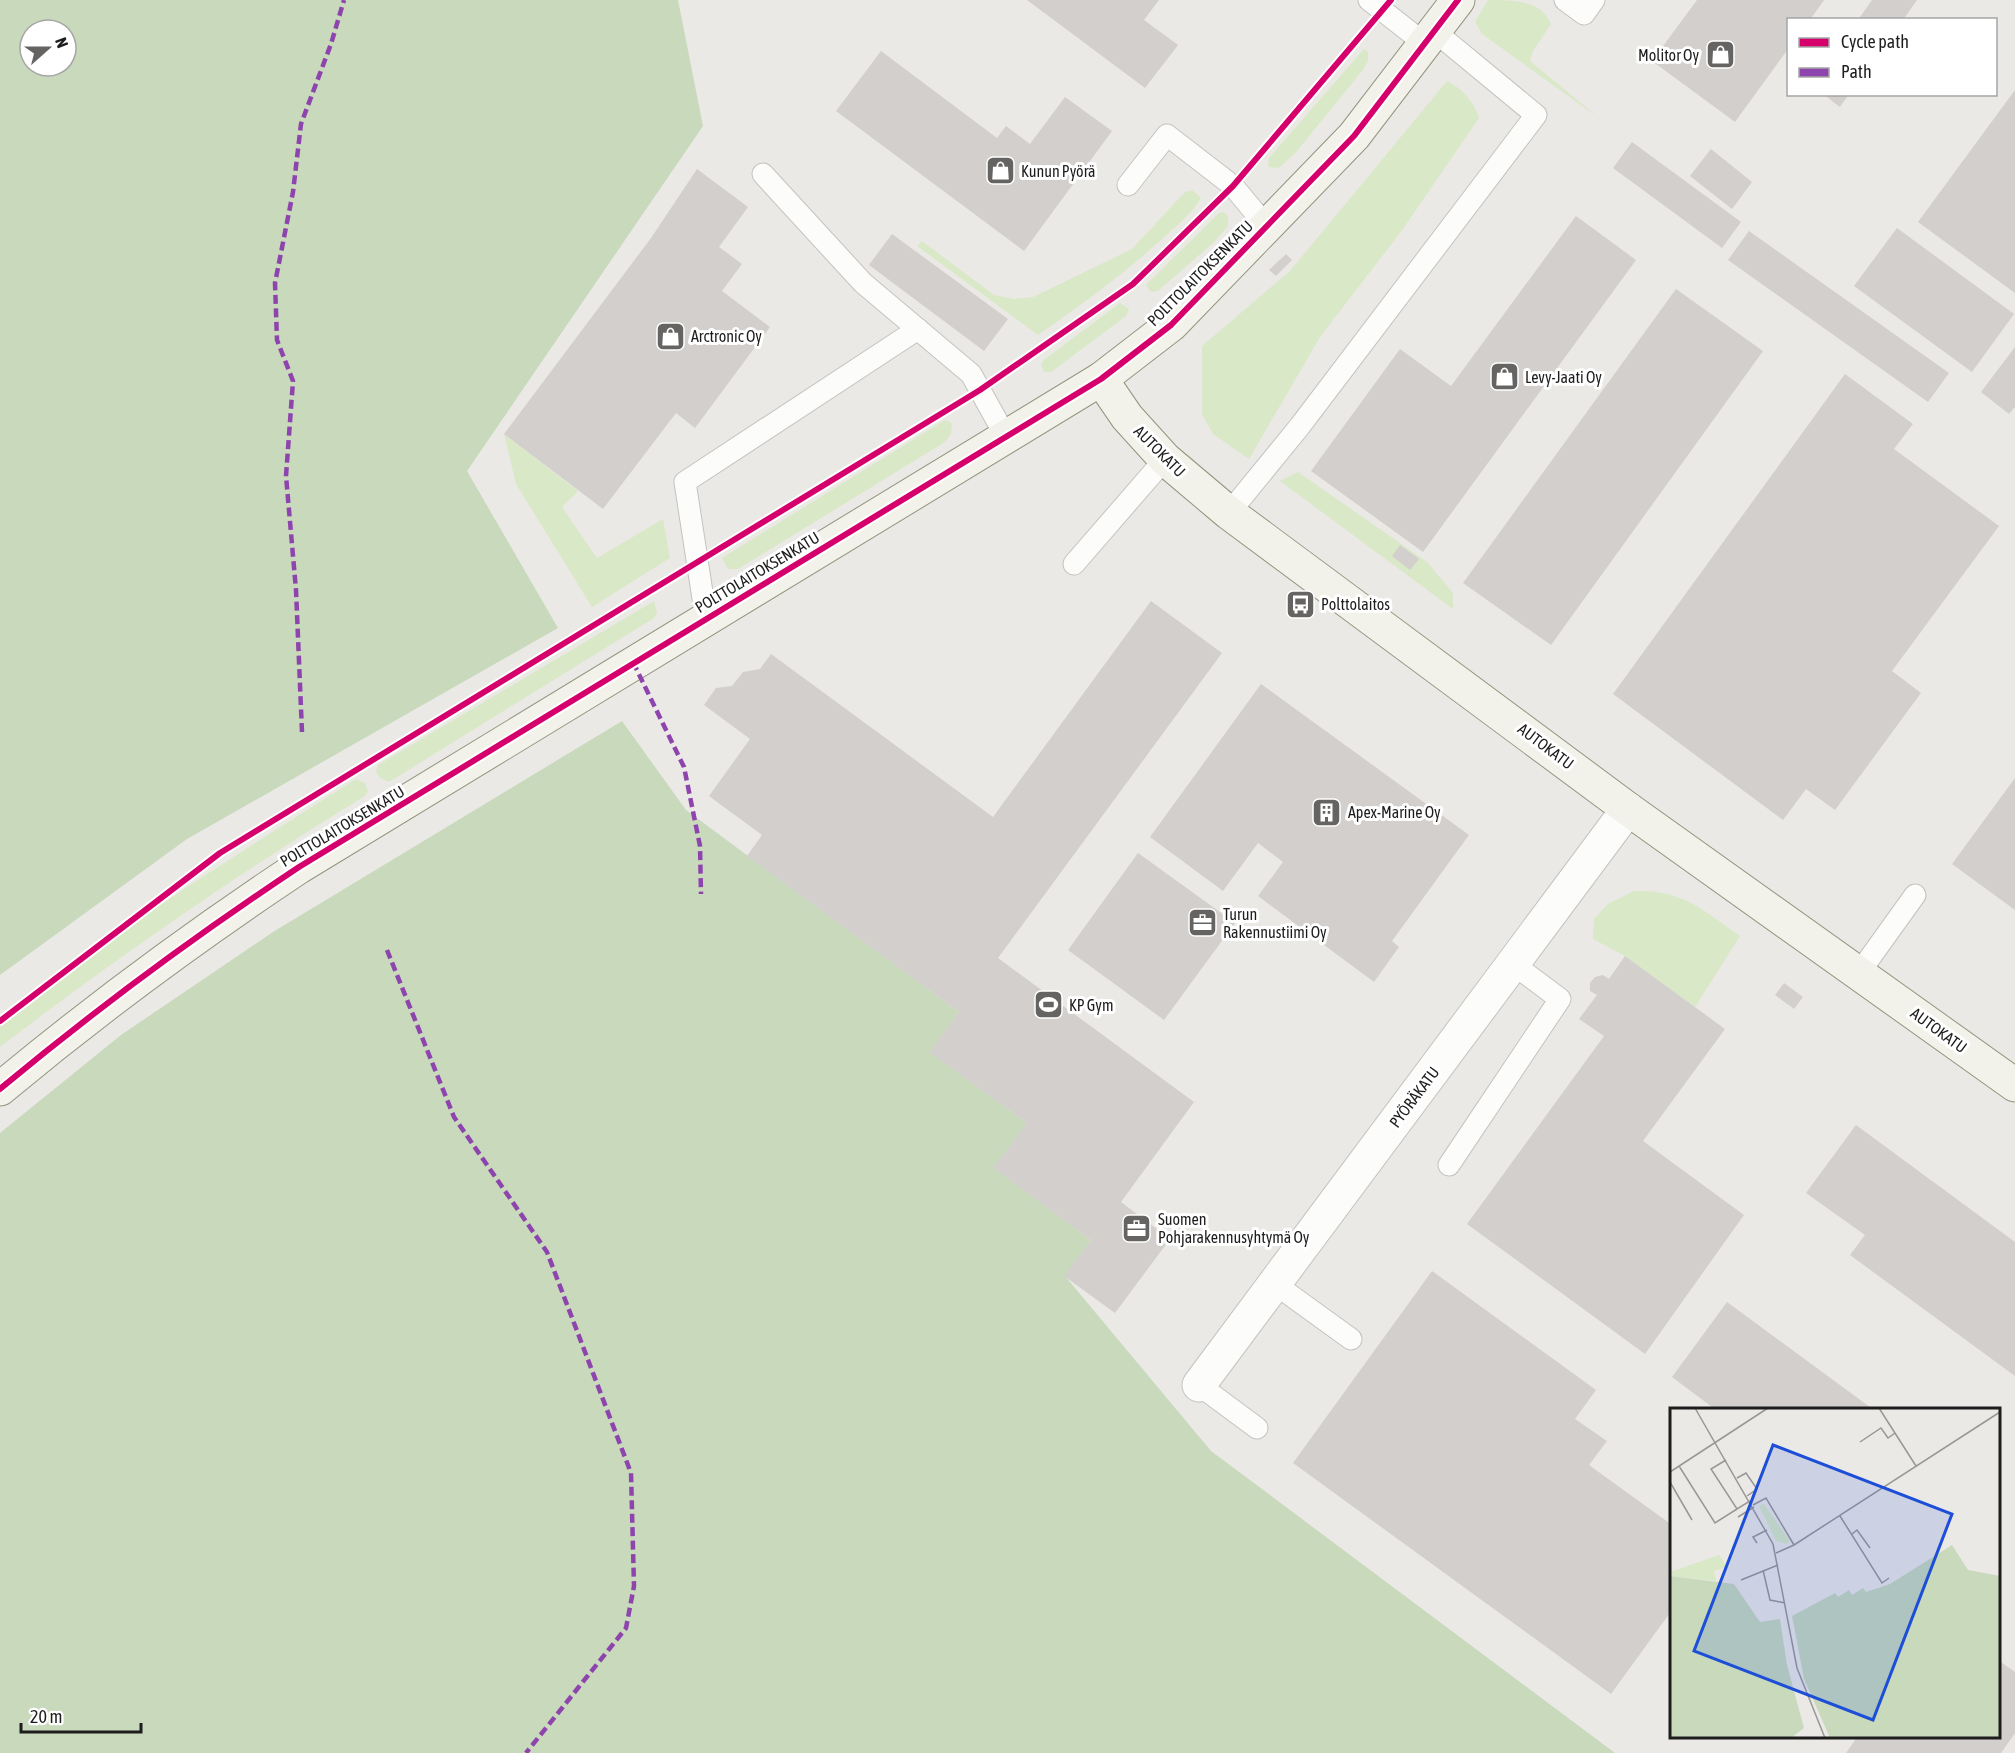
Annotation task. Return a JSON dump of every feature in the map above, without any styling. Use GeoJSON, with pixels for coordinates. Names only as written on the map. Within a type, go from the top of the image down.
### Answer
{"type":"FeatureCollection","features":[{"type":"Feature","properties":{"kind":"street","name":"POLTTOLAITOKSENKATU"},"geometry":{"type":"LineString","coordinates":[[0,1089],[83,1019],[222,918],[299,867],[1101,379],[1171,325],[1353,136],[1458,0]]}},
{"type":"Feature","properties":{"kind":"street","name":"AUTOKATU"},"geometry":{"type":"LineString","coordinates":[[1101,379],[1127,417],[1165,459],[1229,513],[1628,809],[2015,1084]]}},
{"type":"Feature","properties":{"kind":"street","name":"PYÖRÄKATU"},"geometry":{"type":"LineString","coordinates":[[1199,1384],[1628,809]]}},
{"type":"Feature","properties":{"kind":"lane"},"geometry":{"type":"LineString","coordinates":[[1229,513],[1300,426],[1536,116],[1429,36],[1369,0]]}},
{"type":"Feature","properties":{"kind":"lane"},"geometry":{"type":"LineString","coordinates":[[1565,0],[1584,14],[1594,0]]}},
{"type":"Feature","properties":{"kind":"lane"},"geometry":{"type":"LineString","coordinates":[[1128,185],[1167,135],[1233,186],[1268,226]]}},
{"type":"Feature","properties":{"kind":"lane"},"geometry":{"type":"LineString","coordinates":[[764,174],[863,283],[971,374],[1006,437]]}},
{"type":"Feature","properties":{"kind":"lane"},"geometry":{"type":"LineString","coordinates":[[706,618],[685,482],[918,329]]}},
{"type":"Feature","properties":{"kind":"lane"},"geometry":{"type":"LineString","coordinates":[[1074,564],[1165,459]]}},
{"type":"Feature","properties":{"kind":"lane"},"geometry":{"type":"LineString","coordinates":[[1859,973],[1915,895]]}},
{"type":"Feature","properties":{"kind":"lane"},"geometry":{"type":"LineString","coordinates":[[1449,1165],[1560,999],[1513,964]]}},
{"type":"Feature","properties":{"kind":"lane"},"geometry":{"type":"LineString","coordinates":[[1275,1284],[1351,1339]]}},
{"type":"Feature","properties":{"kind":"lane"},"geometry":{"type":"LineString","coordinates":[[1199,1384],[1257,1428]]}},
{"type":"Feature","properties":{"kind":"green space"},"geometry":{"type":"Polygon","coordinates":[[[0,0],[678,0],[703,126],[467,471],[558,628],[187,839],[0,975],[0,0]]]}},
{"type":"Feature","properties":{"kind":"green space"},"geometry":{"type":"Polygon","coordinates":[[[1488,0],[1517,1],[1541,10],[1551,24],[1533,51],[1530,61],[1599,118],[1482,34],[1475,22],[1488,0]]]}},
{"type":"Feature","properties":{"kind":"green space"},"geometry":{"type":"Polygon","coordinates":[[[1364,49],[1368,52],[1368,61],[1362,71],[1297,151],[1279,168],[1268,167],[1269,158],[1364,49]]]}},
{"type":"Feature","properties":{"kind":"green space"},"geometry":{"type":"Polygon","coordinates":[[[1447,81],[1467,96],[1479,118],[1403,229],[1320,337],[1249,459],[1213,434],[1202,414],[1202,346],[1290,271],[1447,81]]]}},
{"type":"Feature","properties":{"kind":"green space"},"geometry":{"type":"Polygon","coordinates":[[[1192,190],[1201,198],[1183,220],[1118,277],[1038,335],[917,246],[922,241],[994,295],[1014,299],[1033,297],[1132,249],[1185,192],[1192,190]]]}},
{"type":"Feature","properties":{"kind":"green space"},"geometry":{"type":"Polygon","coordinates":[[[1224,212],[1228,217],[1228,226],[1214,242],[1158,291],[1151,292],[1146,285],[1219,213],[1224,212]]]}},
{"type":"Feature","properties":{"kind":"green space"},"geometry":{"type":"Polygon","coordinates":[[[1120,303],[1129,309],[1126,316],[1051,372],[1044,372],[1041,364],[1045,359],[1120,303]]]}},
{"type":"Feature","properties":{"kind":"green space"},"geometry":{"type":"Polygon","coordinates":[[[945,420],[952,423],[951,434],[945,442],[738,569],[728,569],[722,558],[945,420]]]}},
{"type":"Feature","properties":{"kind":"green space"},"geometry":{"type":"Polygon","coordinates":[[[504,434],[578,491],[562,507],[597,558],[663,519],[670,558],[592,607],[516,484],[504,434]]]}},
{"type":"Feature","properties":{"kind":"green space"},"geometry":{"type":"Polygon","coordinates":[[[1298,472],[1427,562],[1453,593],[1453,609],[1280,481],[1298,472]]]}},
{"type":"Feature","properties":{"kind":"green space"},"geometry":{"type":"Polygon","coordinates":[[[654,601],[657,613],[654,618],[389,782],[380,778],[376,771],[378,765],[654,601]]]}},
{"type":"Feature","properties":{"kind":"green space"},"geometry":{"type":"Polygon","coordinates":[[[622,721],[686,810],[959,1012],[930,1052],[1027,1123],[994,1168],[1091,1240],[1065,1276],[1211,1451],[1615,1753],[0,1753],[0,1133],[121,1035],[273,932],[622,721]]]}},
{"type":"Feature","properties":{"kind":"green space"},"geometry":{"type":"Polygon","coordinates":[[[356,779],[365,783],[368,791],[365,796],[271,855],[180,917],[0,1047],[0,1022],[42,989],[130,925],[356,779]]]}},
{"type":"Feature","properties":{"kind":"green space"},"geometry":{"type":"Polygon","coordinates":[[[1634,891],[1666,894],[1691,903],[1740,936],[1695,1007],[1625,956],[1593,939],[1594,919],[1608,904],[1634,891]]]}},
{"type":"Feature","properties":{"kind":"building"},"geometry":{"type":"Polygon","coordinates":[[[1027,0],[1159,0],[1144,20],[1178,45],[1145,88],[1027,0]]]}},
{"type":"Feature","properties":{"kind":"building","name":"Molitor Oy"},"geometry":{"type":"Polygon","coordinates":[[[1697,0],[1824,0],[1811,18],[1787,18],[1787,50],[1735,122],[1652,61],[1697,0]]]}},
{"type":"Feature","properties":{"kind":"building"},"geometry":{"type":"Polygon","coordinates":[[[1872,0],[1917,0],[1904,18],[1859,18],[1872,0]]]}},
{"type":"Feature","properties":{"kind":"building","name":"Kunun Pyörä"},"geometry":{"type":"Polygon","coordinates":[[[881,51],[997,138],[1006,126],[1030,144],[1065,97],[1112,131],[1024,251],[836,111],[881,51]]]}},
{"type":"Feature","properties":{"kind":"building"},"geometry":{"type":"Polygon","coordinates":[[[2015,90],[2015,293],[1918,222],[2015,90]]]}},
{"type":"Feature","properties":{"kind":"building"},"geometry":{"type":"Polygon","coordinates":[[[1826,96],[1848,96],[1840,107],[1826,96]]]}},
{"type":"Feature","properties":{"kind":"building"},"geometry":{"type":"Polygon","coordinates":[[[1632,142],[1741,222],[1722,248],[1613,168],[1632,142]]]}},
{"type":"Feature","properties":{"kind":"building"},"geometry":{"type":"Polygon","coordinates":[[[1711,149],[1752,182],[1732,209],[1690,176],[1711,149]]]}},
{"type":"Feature","properties":{"kind":"building","name":"Arctronic Oy"},"geometry":{"type":"Polygon","coordinates":[[[697,169],[748,207],[719,247],[742,264],[722,291],[770,327],[695,428],[676,413],[603,509],[504,434],[651,238],[697,169]]]}},
{"type":"Feature","properties":{"kind":"building","name":"Levy-Jaati Oy"},"geometry":{"type":"Polygon","coordinates":[[[1576,216],[1636,260],[1423,552],[1311,471],[1400,349],[1451,386],[1576,216]]]}},
{"type":"Feature","properties":{"kind":"building"},"geometry":{"type":"Polygon","coordinates":[[[1897,228],[2014,314],[1972,372],[1854,286],[1897,228]]]}},
{"type":"Feature","properties":{"kind":"building"},"geometry":{"type":"Polygon","coordinates":[[[1749,231],[1949,373],[1928,402],[1728,260],[1749,231]]]}},
{"type":"Feature","properties":{"kind":"building"},"geometry":{"type":"Polygon","coordinates":[[[892,234],[1008,319],[984,351],[869,265],[892,234]]]}},
{"type":"Feature","properties":{"kind":"building"},"geometry":{"type":"Polygon","coordinates":[[[1286,254],[1292,260],[1276,276],[1269,270],[1286,254]]]}},
{"type":"Feature","properties":{"kind":"building"},"geometry":{"type":"Polygon","coordinates":[[[1676,289],[1763,351],[1551,645],[1463,583],[1676,289]]]}},
{"type":"Feature","properties":{"kind":"building"},"geometry":{"type":"Polygon","coordinates":[[[2015,347],[2015,407],[2009,414],[1981,392],[2015,347]]]}},
{"type":"Feature","properties":{"kind":"building"},"geometry":{"type":"Polygon","coordinates":[[[1845,374],[1913,424],[1894,449],[1999,526],[1892,671],[1921,693],[1835,810],[1806,789],[1783,820],[1613,694],[1845,374]]]}},
{"type":"Feature","properties":{"kind":"building"},"geometry":{"type":"Polygon","coordinates":[[[1400,545],[1419,559],[1410,570],[1392,556],[1400,545]]]}},
{"type":"Feature","properties":{"kind":"building"},"geometry":{"type":"Polygon","coordinates":[[[1151,601],[1222,653],[998,958],[1194,1102],[1121,1202],[1170,1239],[1115,1313],[1064,1276],[1091,1240],[993,1168],[1027,1123],[929,1052],[959,1012],[747,856],[762,835],[709,796],[750,739],[704,705],[716,688],[732,686],[743,672],[760,669],[771,654],[993,817],[1151,601]]]}},
{"type":"Feature","properties":{"kind":"building","name":"Apex-Marine Oy"},"geometry":{"type":"Polygon","coordinates":[[[1261,684],[1469,835],[1392,941],[1399,947],[1374,982],[1258,896],[1283,862],[1258,843],[1223,891],[1150,837],[1261,684]]]}},
{"type":"Feature","properties":{"kind":"building"},"geometry":{"type":"Polygon","coordinates":[[[2015,778],[2015,910],[1952,864],[2015,778]]]}},
{"type":"Feature","properties":{"kind":"building"},"geometry":{"type":"Polygon","coordinates":[[[1138,853],[1235,923],[1164,1020],[1068,950],[1138,853]]]}},
{"type":"Feature","properties":{"kind":"building"},"geometry":{"type":"Polygon","coordinates":[[[1625,956],[1725,1029],[1643,1141],[1744,1215],[1645,1354],[1467,1224],[1604,1036],[1579,1019],[1597,995],[1590,991],[1590,983],[1595,977],[1603,975],[1609,979],[1625,956]]]}},
{"type":"Feature","properties":{"kind":"building"},"geometry":{"type":"Polygon","coordinates":[[[1784,983],[1803,997],[1794,1009],[1775,995],[1784,983]]]}},
{"type":"Feature","properties":{"kind":"building"},"geometry":{"type":"Polygon","coordinates":[[[1856,1125],[2015,1242],[2015,1376],[1850,1255],[1865,1235],[1806,1193],[1856,1125]]]}},
{"type":"Feature","properties":{"kind":"building"},"geometry":{"type":"Polygon","coordinates":[[[1432,1271],[1596,1390],[1575,1419],[1607,1441],[1589,1465],[1670,1524],[1670,1613],[1611,1694],[1293,1463],[1432,1271]]]}},
{"type":"Feature","properties":{"kind":"building"},"geometry":{"type":"Polygon","coordinates":[[[1727,1302],[1871,1408],[1713,1408],[1672,1377],[1727,1302]]]}},
{"type":"Feature","properties":{"kind":"building"},"geometry":{"type":"Polygon","coordinates":[[[2000,1661],[2015,1672],[2015,1733],[2001,1753],[1846,1753],[1857,1738],[2000,1738],[2000,1661]]]}},
{"type":"Feature","properties":{"kind":"marked path"},"geometry":{"type":"LineString","coordinates":[[302,732],[296,590],[286,476],[293,381],[277,340],[275,283],[293,192],[301,124],[331,44],[344,0]]}},
{"type":"Feature","properties":{"kind":"marked path"},"geometry":{"type":"LineString","coordinates":[[633,662],[684,767],[700,846],[701,894]]}},
{"type":"Feature","properties":{"kind":"marked path"},"geometry":{"type":"LineString","coordinates":[[387,950],[454,1117],[547,1252],[631,1473],[634,1586],[626,1628],[526,1753]]}},
{"type":"Feature","properties":{"kind":"cycle path"},"geometry":{"type":"LineString","coordinates":[[0,1021],[220,853],[980,390],[1133,284],[1233,186],[1391,0]]}},
{"type":"Feature","properties":{"kind":"cycle path"},"geometry":{"type":"LineString","coordinates":[[0,1089],[146,974],[299,867],[1101,379],[1171,325],[1354,136],[1458,0]]}},
{"type":"Feature","properties":{"kind":"place","name":"Molitor Oy"},"geometry":{"type":"Point","coordinates":[1720,55]}},
{"type":"Feature","properties":{"kind":"place","name":"Kunun Pyörä"},"geometry":{"type":"Point","coordinates":[1000,171]}},
{"type":"Feature","properties":{"kind":"place","name":"Arctronic Oy"},"geometry":{"type":"Point","coordinates":[670,336]}},
{"type":"Feature","properties":{"kind":"place","name":"Levy-Jaati Oy"},"geometry":{"type":"Point","coordinates":[1504,377]}},
{"type":"Feature","properties":{"kind":"place","name":"Polttolaitos"},"geometry":{"type":"Point","coordinates":[1300,604]}},
{"type":"Feature","properties":{"kind":"place","name":"Apex-Marine Oy"},"geometry":{"type":"Point","coordinates":[1327,812]}},
{"type":"Feature","properties":{"kind":"place","name":"Turun Rakennustiimi Oy"},"geometry":{"type":"Point","coordinates":[1202,923]}},
{"type":"Feature","properties":{"kind":"place","name":"KP Gym"},"geometry":{"type":"Point","coordinates":[1048,1005]}},
{"type":"Feature","properties":{"kind":"place","name":"Suomen Pohjarakennusyhtymä Oy"},"geometry":{"type":"Point","coordinates":[1137,1228]}}]}
